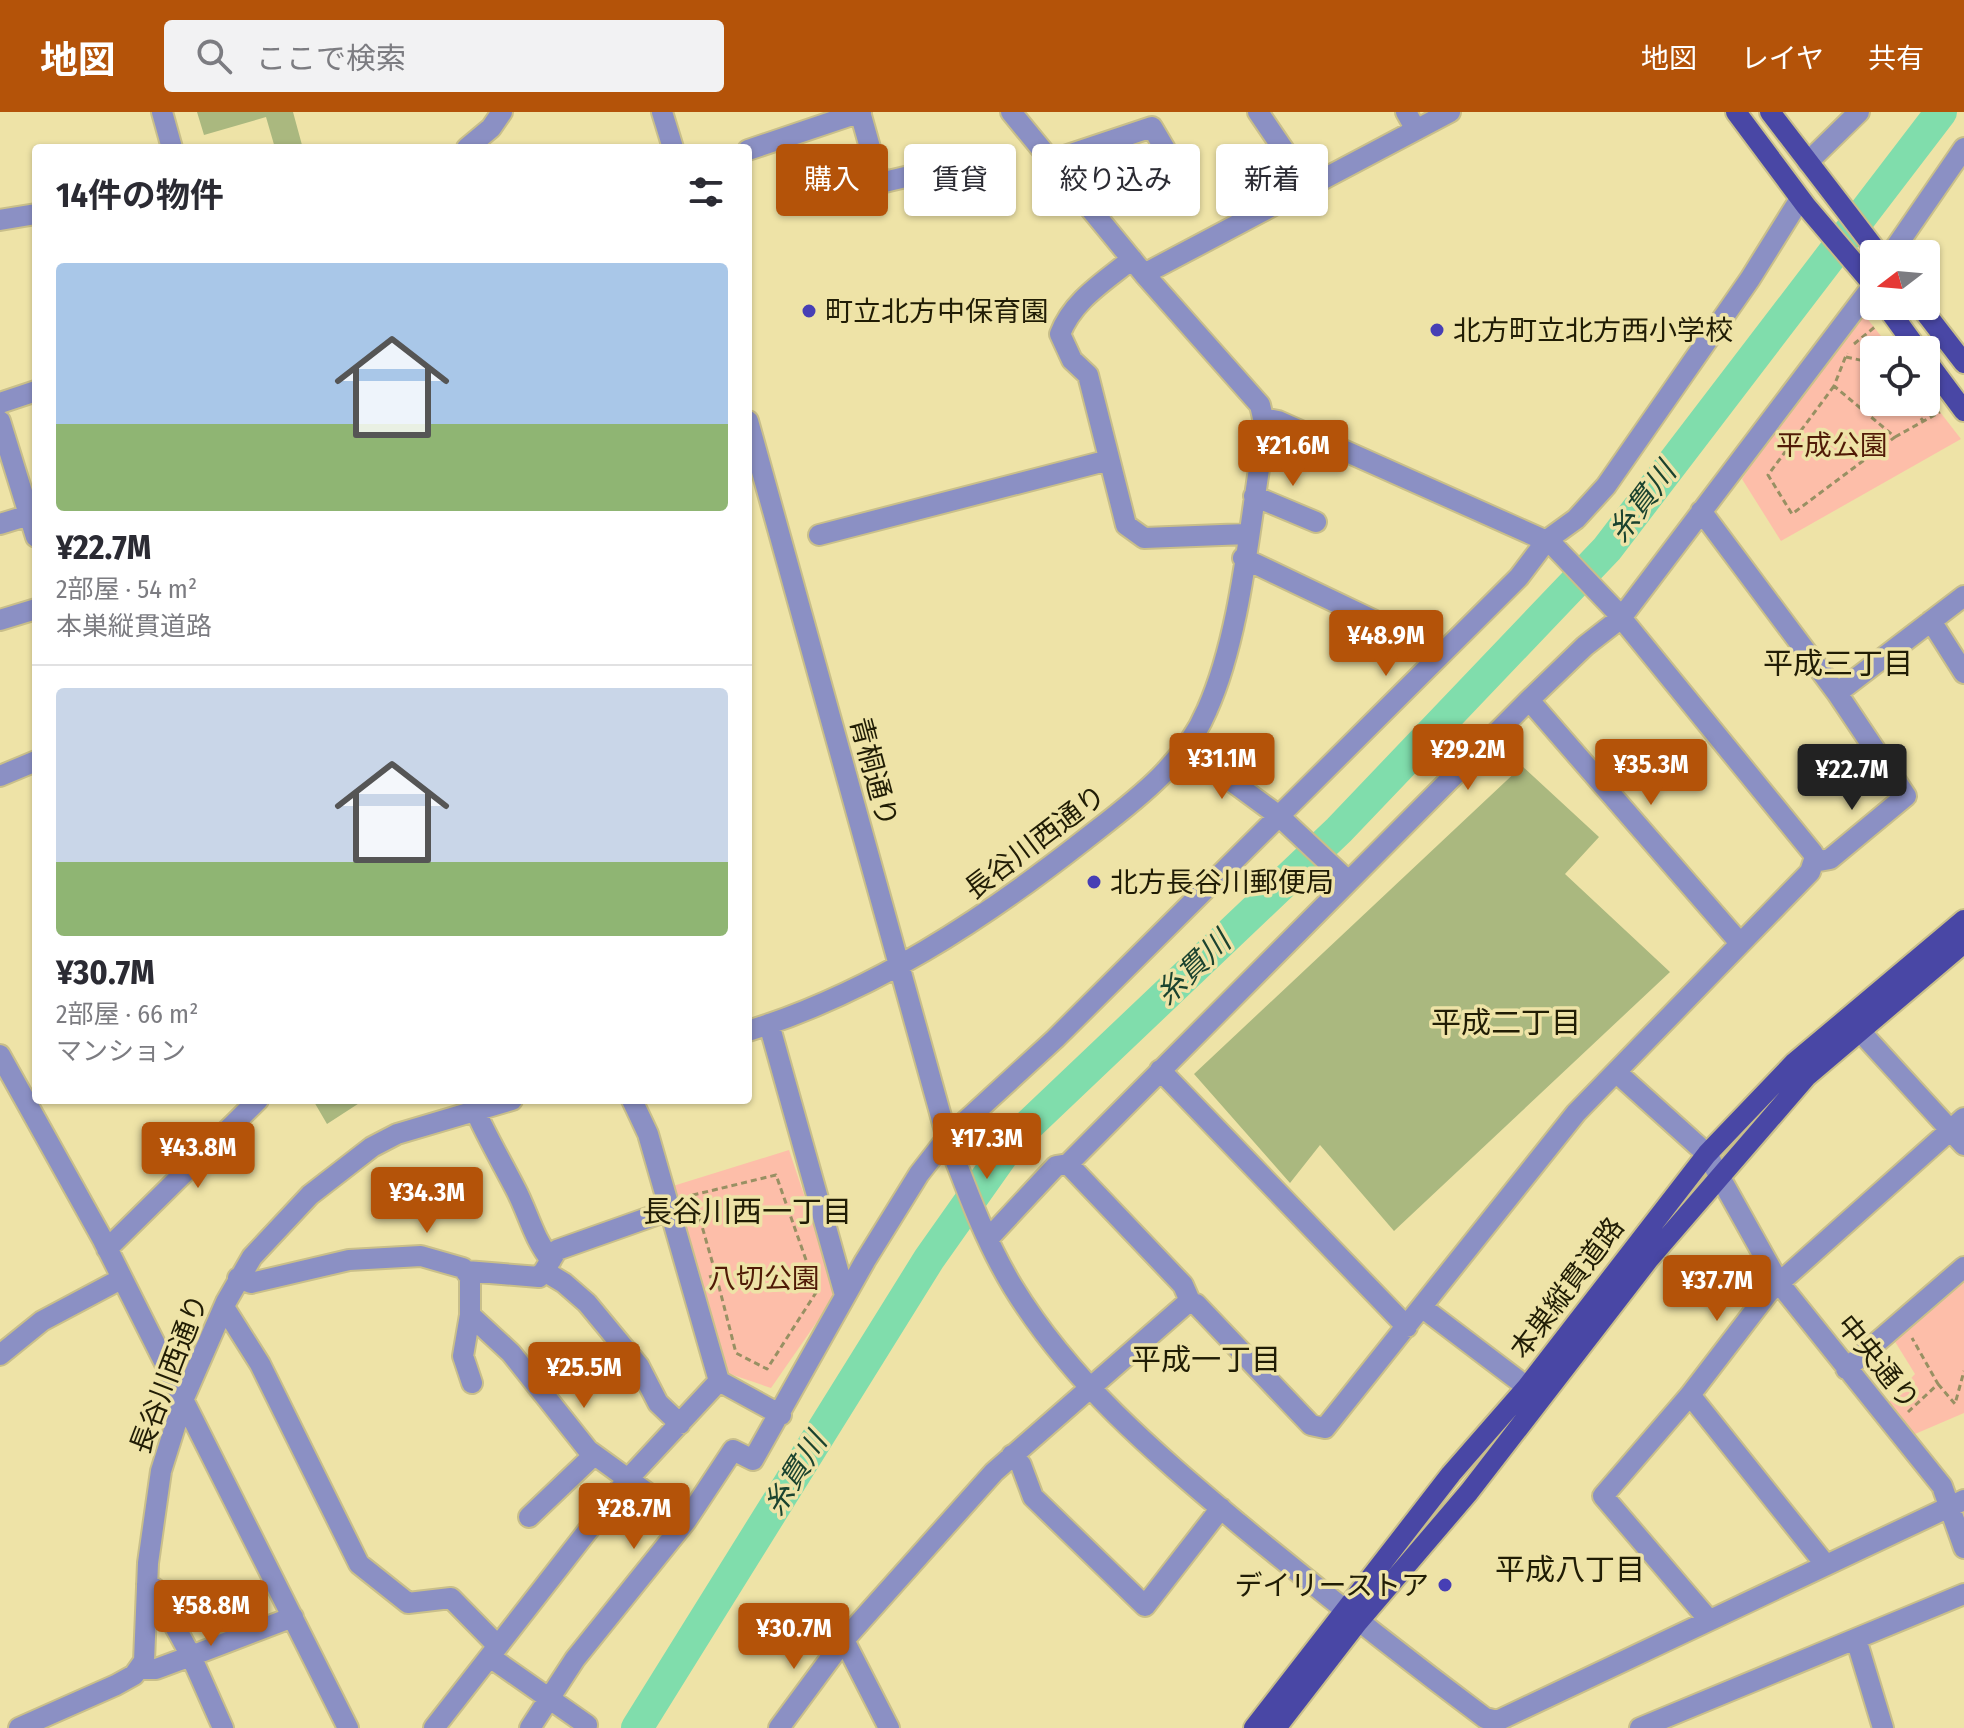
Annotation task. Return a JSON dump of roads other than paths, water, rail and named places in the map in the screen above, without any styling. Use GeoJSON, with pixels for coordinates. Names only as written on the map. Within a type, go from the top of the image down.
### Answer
{"type":"FeatureCollection","features":[{"type":"Feature","properties":{"kind":"main road"},"geometry":{"type":"LineString","coordinates":[[1736,112],[1803,203],[1860,270]]}},
{"type":"Feature","properties":{"kind":"main road"},"geometry":{"type":"LineString","coordinates":[[1770,112],[1871,240]]}},
{"type":"Feature","properties":{"kind":"main road"},"geometry":{"type":"LineString","coordinates":[[1931,320],[1964,363]]}},
{"type":"Feature","properties":{"kind":"main road"},"geometry":{"type":"LineString","coordinates":[[1940,379],[1961,407]]}},
{"type":"Feature","properties":{"kind":"main road","name":"本巣縦貫道路"},"geometry":{"type":"LineString","coordinates":[[1254,1728],[1351,1616],[1469,1492],[1649,1259],[1807,1076],[1853,1024],[1964,920]]}},
{"type":"Feature","properties":{"kind":"main road","name":"本巣縦貫道路"},"geometry":{"type":"LineString","coordinates":[[1276,1728],[1451,1474],[1527,1387],[1707,1154],[1794,1063],[1964,943]]}},
{"type":"Feature","properties":{"kind":"street"},"geometry":{"type":"LineString","coordinates":[[162,112],[171,144]]}},
{"type":"Feature","properties":{"kind":"street"},"geometry":{"type":"LineString","coordinates":[[472,144],[484,135],[502,112]]}},
{"type":"Feature","properties":{"kind":"street"},"geometry":{"type":"LineString","coordinates":[[662,112],[672,144]]}},
{"type":"Feature","properties":{"kind":"street"},"geometry":{"type":"LineString","coordinates":[[752,149],[860,112],[880,183],[904,177]]}},
{"type":"Feature","properties":{"kind":"street"},"geometry":{"type":"LineString","coordinates":[[1011,112],[1036,144]]}},
{"type":"Feature","properties":{"kind":"street"},"geometry":{"type":"LineString","coordinates":[[1258,112],[1280,144]]}},
{"type":"Feature","properties":{"kind":"street"},"geometry":{"type":"LineString","coordinates":[[1328,175],[1411,121],[1450,112]]}},
{"type":"Feature","properties":{"kind":"street"},"geometry":{"type":"LineString","coordinates":[[1808,162],[1859,112]]}},
{"type":"Feature","properties":{"kind":"street"},"geometry":{"type":"LineString","coordinates":[[1101,144],[1152,127],[1162,144]]}},
{"type":"Feature","properties":{"kind":"street"},"geometry":{"type":"LineString","coordinates":[[1892,240],[1961,161]]}},
{"type":"Feature","properties":{"kind":"street"},"geometry":{"type":"LineString","coordinates":[[530,1728],[575,1659],[686,1521],[733,1450],[753,1460],[781,1415],[845,1295],[919,1174],[947,1138],[1055,1039],[1282,819],[1519,577],[1549,542],[1576,519],[1606,486],[1803,203]]}},
{"type":"Feature","properties":{"kind":"street"},"geometry":{"type":"LineString","coordinates":[[0,220],[32,215]]}},
{"type":"Feature","properties":{"kind":"street"},"geometry":{"type":"LineString","coordinates":[[1068,1164],[1183,1285],[1190,1301],[1311,1425],[1320,1429],[1328,1426],[1576,1113],[1810,872],[1814,862],[1812,852],[1618,614],[1549,542],[1278,421],[1263,418],[1260,405],[1096,216]]}},
{"type":"Feature","properties":{"kind":"street"},"geometry":{"type":"LineString","coordinates":[[1247,216],[1138,267],[1078,302],[1067,316],[1060,334],[1072,360],[1088,375],[1126,525],[1133,533],[1144,538],[1247,534]]}},
{"type":"Feature","properties":{"kind":"street"},"geometry":{"type":"LineString","coordinates":[[988,1239],[1056,1166],[1068,1164],[1344,878],[1618,614],[1860,303]]}},
{"type":"Feature","properties":{"kind":"street"},"geometry":{"type":"LineString","coordinates":[[0,403],[32,392]]}},
{"type":"Feature","properties":{"kind":"street","name":"長谷川西通り"},"geometry":{"type":"LineString","coordinates":[[752,1030],[899,965],[980,920],[1130,804],[1168,770],[1207,712],[1220,678],[1254,496],[1263,418]]}},
{"type":"Feature","properties":{"kind":"street"},"geometry":{"type":"LineString","coordinates":[[0,421],[32,511]]}},
{"type":"Feature","properties":{"kind":"street","name":"青桐通り"},"geometry":{"type":"LineString","coordinates":[[752,435],[947,1138],[988,1239],[1012,1286],[1088,1386],[1125,1426],[1480,1723]]}},
{"type":"Feature","properties":{"kind":"street"},"geometry":{"type":"LineString","coordinates":[[819,535],[1109,460]]}},
{"type":"Feature","properties":{"kind":"street"},"geometry":{"type":"LineString","coordinates":[[1254,496],[1316,522]]}},
{"type":"Feature","properties":{"kind":"street"},"geometry":{"type":"LineString","coordinates":[[1701,511],[1837,693],[1906,796],[1830,859],[1814,862]]}},
{"type":"Feature","properties":{"kind":"street"},"geometry":{"type":"LineString","coordinates":[[0,524],[32,514]]}},
{"type":"Feature","properties":{"kind":"street"},"geometry":{"type":"LineString","coordinates":[[1243,558],[1442,653]]}},
{"type":"Feature","properties":{"kind":"street"},"geometry":{"type":"LineString","coordinates":[[1837,693],[1964,596]]}},
{"type":"Feature","properties":{"kind":"street"},"geometry":{"type":"LineString","coordinates":[[0,620],[32,610]]}},
{"type":"Feature","properties":{"kind":"street"},"geometry":{"type":"LineString","coordinates":[[1931,621],[1964,673]]}},
{"type":"Feature","properties":{"kind":"street"},"geometry":{"type":"LineString","coordinates":[[1529,700],[1740,943]]}},
{"type":"Feature","properties":{"kind":"street"},"geometry":{"type":"LineString","coordinates":[[1185,747],[1282,819],[1344,878]]}},
{"type":"Feature","properties":{"kind":"street"},"geometry":{"type":"LineString","coordinates":[[0,776],[32,763]]}},
{"type":"Feature","properties":{"kind":"street"},"geometry":{"type":"LineString","coordinates":[[769,1024],[845,1295]]}},
{"type":"Feature","properties":{"kind":"street"},"geometry":{"type":"LineString","coordinates":[[1709,1620],[1603,1496],[1690,1395],[1779,1283],[1960,1131],[1853,1024]]}},
{"type":"Feature","properties":{"kind":"street"},"geometry":{"type":"LineString","coordinates":[[0,1055],[107,1249],[348,1728]]}},
{"type":"Feature","properties":{"kind":"street"},"geometry":{"type":"LineString","coordinates":[[1160,1070],[1407,1327]]}},
{"type":"Feature","properties":{"kind":"street","name":"中央通り"},"geometry":{"type":"LineString","coordinates":[[1616,1072],[1707,1154],[1779,1283],[1958,1504],[1964,1548]]}},
{"type":"Feature","properties":{"kind":"street"},"geometry":{"type":"LineString","coordinates":[[107,1249],[254,1104]]}},
{"type":"Feature","properties":{"kind":"street","name":"長谷川西通り"},"geometry":{"type":"LineString","coordinates":[[140,1669],[144,1661],[147,1584],[161,1471],[184,1398],[238,1278],[269,1237],[310,1195],[354,1159],[440,1109],[475,1110],[497,1104]]}},
{"type":"Feature","properties":{"kind":"street"},"geometry":{"type":"LineString","coordinates":[[634,1104],[648,1134],[719,1381],[781,1415]]}},
{"type":"Feature","properties":{"kind":"street"},"geometry":{"type":"LineString","coordinates":[[475,1110],[492,1150],[516,1189],[547,1266],[587,1303],[639,1366],[658,1403],[680,1424]]}},
{"type":"Feature","properties":{"kind":"street"},"geometry":{"type":"LineString","coordinates":[[238,1278],[251,1283],[349,1260],[421,1256],[466,1271],[539,1277],[557,1250],[670,1210]]}},
{"type":"Feature","properties":{"kind":"street"},"geometry":{"type":"LineString","coordinates":[[1846,1369],[1964,1267]]}},
{"type":"Feature","properties":{"kind":"street"},"geometry":{"type":"LineString","coordinates":[[466,1271],[470,1277],[470,1315],[463,1356],[472,1383]]}},
{"type":"Feature","properties":{"kind":"street"},"geometry":{"type":"LineString","coordinates":[[0,1355],[42,1321],[121,1279]]}},
{"type":"Feature","properties":{"kind":"street"},"geometry":{"type":"LineString","coordinates":[[779,1728],[844,1640],[1012,1455],[1088,1386],[1190,1301]]}},
{"type":"Feature","properties":{"kind":"street"},"geometry":{"type":"LineString","coordinates":[[224,1307],[260,1364],[359,1564],[408,1603],[451,1598],[494,1651],[549,1698],[587,1725]]}},
{"type":"Feature","properties":{"kind":"street"},"geometry":{"type":"LineString","coordinates":[[1423,1308],[1527,1387]]}},
{"type":"Feature","properties":{"kind":"street"},"geometry":{"type":"LineString","coordinates":[[470,1315],[511,1353],[594,1455],[686,1521]]}},
{"type":"Feature","properties":{"kind":"street"},"geometry":{"type":"LineString","coordinates":[[434,1728],[628,1479],[719,1381]]}},
{"type":"Feature","properties":{"kind":"street"},"geometry":{"type":"LineString","coordinates":[[1690,1395],[1825,1564]]}},
{"type":"Feature","properties":{"kind":"street"},"geometry":{"type":"LineString","coordinates":[[529,1517],[594,1455]]}},
{"type":"Feature","properties":{"kind":"street"},"geometry":{"type":"LineString","coordinates":[[1012,1455],[1021,1465],[1033,1497],[1145,1606],[1221,1508]]}},
{"type":"Feature","properties":{"kind":"street"},"geometry":{"type":"LineString","coordinates":[[1480,1723],[1506,1718],[1825,1564],[1958,1504]]}},
{"type":"Feature","properties":{"kind":"street"},"geometry":{"type":"LineString","coordinates":[[147,1584],[154,1588],[191,1656],[223,1728]]}},
{"type":"Feature","properties":{"kind":"street"},"geometry":{"type":"LineString","coordinates":[[1640,1728],[1964,1594]]}},
{"type":"Feature","properties":{"kind":"street"},"geometry":{"type":"LineString","coordinates":[[19,1728],[116,1685],[140,1669],[156,1669],[293,1617]]}},
{"type":"Feature","properties":{"kind":"street"},"geometry":{"type":"LineString","coordinates":[[1856,1639],[1883,1728]]}},
{"type":"Feature","properties":{"kind":"street"},"geometry":{"type":"LineString","coordinates":[[844,1640],[889,1728]]}},
{"type":"Feature","properties":{"kind":"waterway","name":"糸貫川"},"geometry":{"type":"LineString","coordinates":[[637,1728],[929,1259],[1013,1140],[1339,830],[1607,549],[1941,112]]}},
{"type":"Feature","properties":{"kind":"place","name":"町立北方中保育園"},"geometry":{"type":"Point","coordinates":[809,311]}},
{"type":"Feature","properties":{"kind":"place","name":"北方町立北方西小学校"},"geometry":{"type":"Point","coordinates":[1437,330]}},
{"type":"Feature","properties":{"kind":"place","name":"北方長谷川郵便局"},"geometry":{"type":"Point","coordinates":[1094,882]}},
{"type":"Feature","properties":{"kind":"place","name":"デイリーストア"},"geometry":{"type":"Point","coordinates":[1445,1585]}},
{"type":"Feature","properties":{"kind":"district","name":"平成三丁目"},"geometry":{"type":"Point","coordinates":[1838,664]}},
{"type":"Feature","properties":{"kind":"district","name":"平成二丁目"},"geometry":{"type":"Point","coordinates":[1506,1023]}},
{"type":"Feature","properties":{"kind":"district","name":"長谷川西一丁目"},"geometry":{"type":"Point","coordinates":[747,1212]}},
{"type":"Feature","properties":{"kind":"district","name":"平成一丁目"},"geometry":{"type":"Point","coordinates":[1206,1360]}},
{"type":"Feature","properties":{"kind":"district","name":"平成八丁目"},"geometry":{"type":"Point","coordinates":[1570,1570]}},
{"type":"Feature","properties":{"kind":"park label","name":"平成公園"},"geometry":{"type":"Point","coordinates":[1832,445]}},
{"type":"Feature","properties":{"kind":"park label","name":"八切公園"},"geometry":{"type":"Point","coordinates":[764,1278]}}]}
